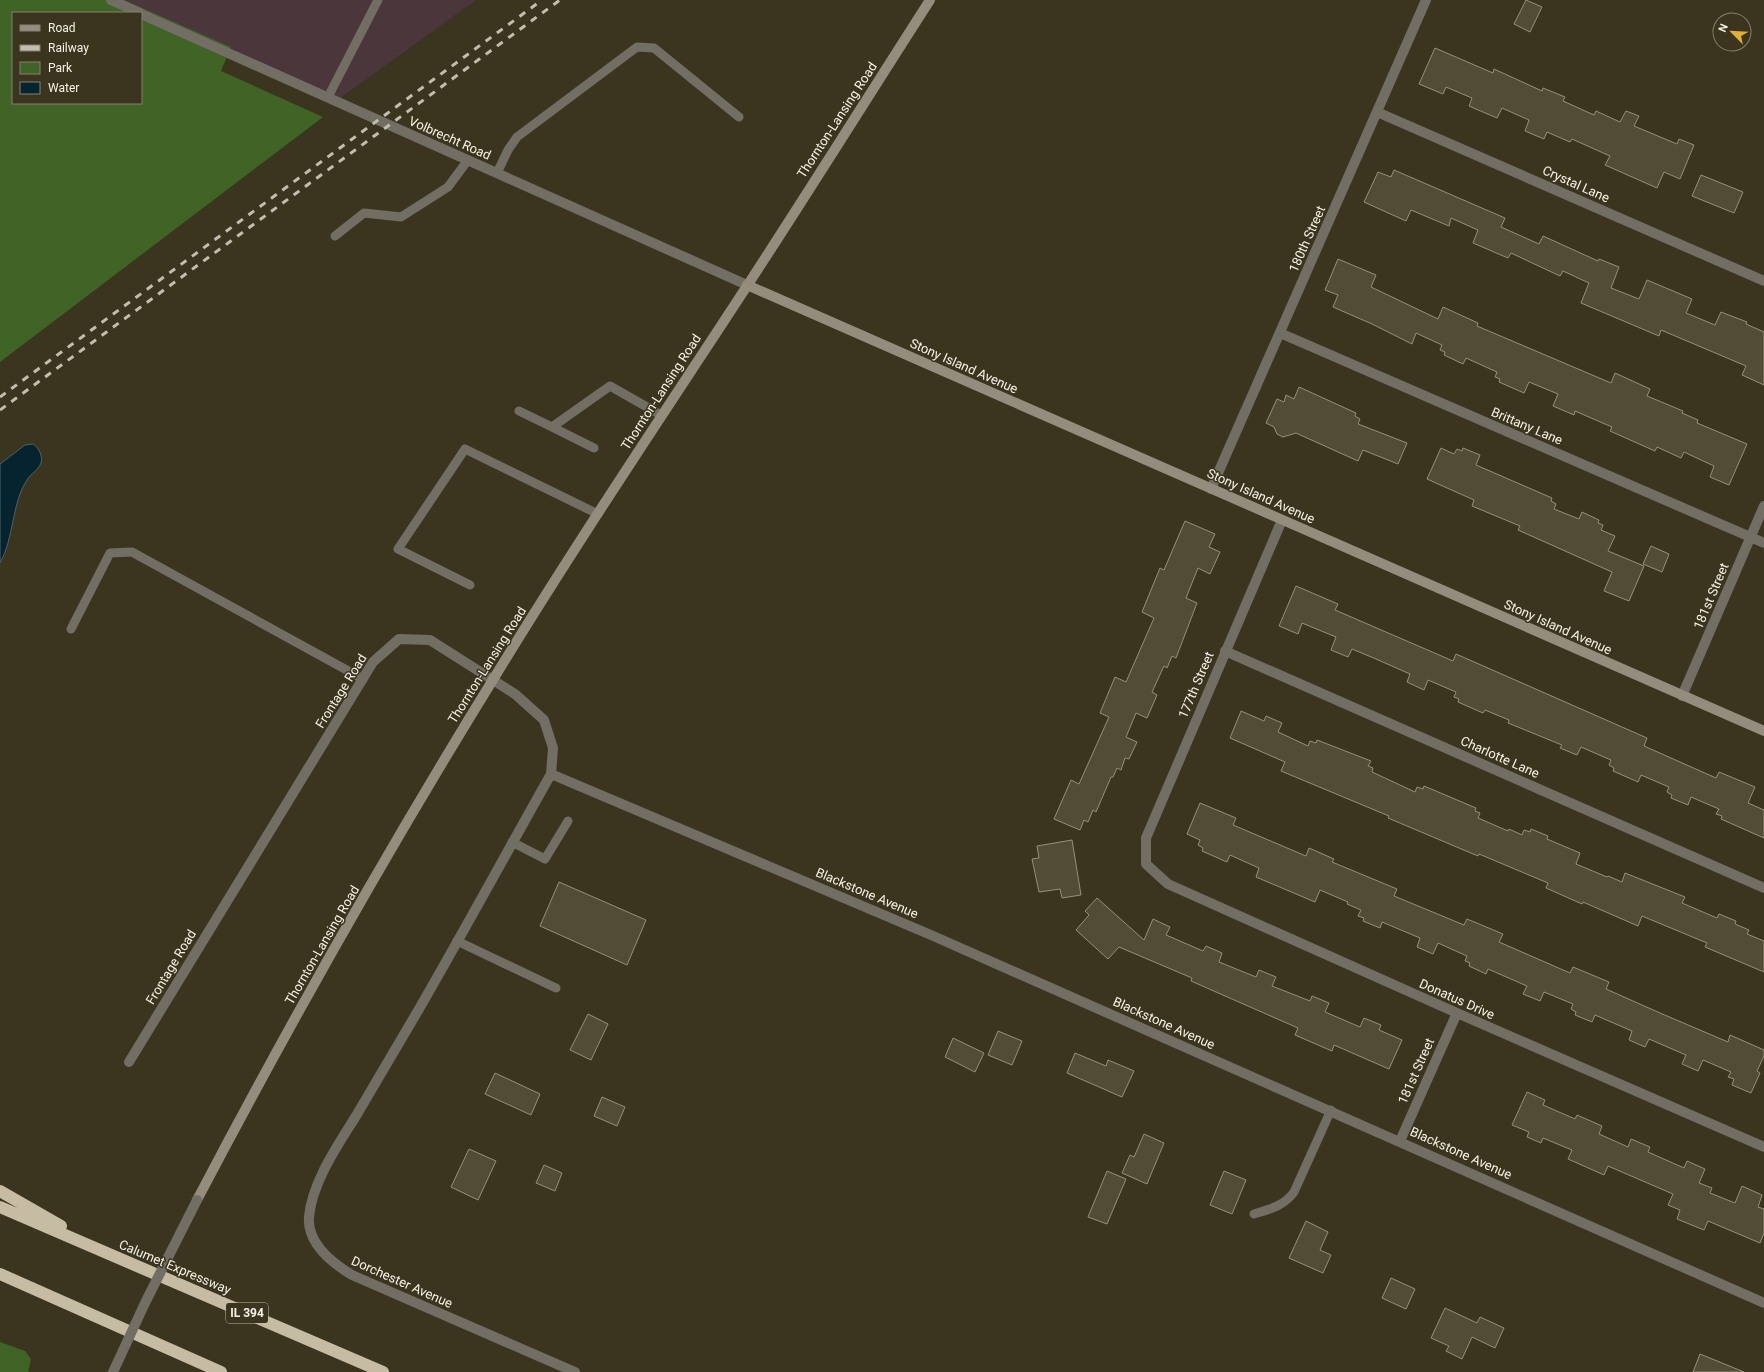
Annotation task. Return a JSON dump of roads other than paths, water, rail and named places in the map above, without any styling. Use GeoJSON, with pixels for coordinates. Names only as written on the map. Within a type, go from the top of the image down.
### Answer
{"type":"FeatureCollection","features":[{"type":"Feature","properties":{"kind":"highway"},"geometry":{"type":"LineString","coordinates":[[0,1191],[111,1254]]}},
{"type":"Feature","properties":{"kind":"highway","name":"Calumet Expressway"},"geometry":{"type":"LineString","coordinates":[[0,1207],[383,1372]]}},
{"type":"Feature","properties":{"kind":"highway"},"geometry":{"type":"LineString","coordinates":[[0,1274],[221,1372]]}},
{"type":"Feature","properties":{"kind":"street","name":"Volbrecht Road"},"geometry":{"type":"LineString","coordinates":[[111,0],[138,12]]}},
{"type":"Feature","properties":{"kind":"street","name":"Thornton-Lansing Road"},"geometry":{"type":"LineString","coordinates":[[113,1372],[145,1303],[260,1080],[385,860],[492,680],[661,415],[747,285],[930,0]]}},
{"type":"Feature","properties":{"kind":"street","name":"180th Street"},"geometry":{"type":"LineString","coordinates":[[1211,489],[1426,0]]}},
{"type":"Feature","properties":{"kind":"street","name":"Volbrecht Road"},"geometry":{"type":"LineString","coordinates":[[142,14],[747,285]]}},
{"type":"Feature","properties":{"kind":"street","name":"Crystal Lane"},"geometry":{"type":"LineString","coordinates":[[1377,112],[1764,281]]}},
{"type":"Feature","properties":{"kind":"street","name":"Stony Island Avenue"},"geometry":{"type":"LineString","coordinates":[[747,285],[1764,731]]}},
{"type":"Feature","properties":{"kind":"street","name":"Brittany Lane"},"geometry":{"type":"LineString","coordinates":[[1280,333],[1764,543]]}},
{"type":"Feature","properties":{"kind":"street","name":"181st Street"},"geometry":{"type":"LineString","coordinates":[[1682,696],[1764,506]]}},
{"type":"Feature","properties":{"kind":"street","name":"177th Street"},"geometry":{"type":"LineString","coordinates":[[1146,864],[1146,838],[1282,520]]}},
{"type":"Feature","properties":{"kind":"street","name":"Frontage Road"},"geometry":{"type":"LineString","coordinates":[[129,1062],[373,662],[399,639],[430,640],[515,694],[544,720],[553,748],[551,774],[420,1008]]}},
{"type":"Feature","properties":{"kind":"street","name":"Charlotte Lane"},"geometry":{"type":"LineString","coordinates":[[1225,651],[1764,888]]}},
{"type":"Feature","properties":{"kind":"street","name":"Blackstone Avenue"},"geometry":{"type":"LineString","coordinates":[[551,774],[931,935],[1331,1110],[1764,1303]]}},
{"type":"Feature","properties":{"kind":"street","name":"Donatus Drive"},"geometry":{"type":"LineString","coordinates":[[1146,864],[1168,884],[1457,1013],[1764,1147]]}},
{"type":"Feature","properties":{"kind":"street","name":"Dorchester Avenue"},"geometry":{"type":"LineString","coordinates":[[420,1008],[331,1157],[315,1191],[309,1218],[314,1238],[317,1245],[327,1258],[339,1268],[352,1275],[575,1372]]}},
{"type":"Feature","properties":{"kind":"street","name":"181st Street"},"geometry":{"type":"LineString","coordinates":[[1400,1141],[1457,1013]]}},
{"type":"Feature","properties":{"kind":"lane"},"geometry":{"type":"LineString","coordinates":[[328,97],[378,0]]}},
{"type":"Feature","properties":{"kind":"lane"},"geometry":{"type":"LineString","coordinates":[[497,173],[508,150],[517,137],[637,47],[654,48],[739,117]]}},
{"type":"Feature","properties":{"kind":"lane"},"geometry":{"type":"LineString","coordinates":[[335,236],[364,213],[401,217],[448,187],[468,160]]}},
{"type":"Feature","properties":{"kind":"lane"},"geometry":{"type":"LineString","coordinates":[[552,427],[610,386],[661,415]]}},
{"type":"Feature","properties":{"kind":"lane"},"geometry":{"type":"LineString","coordinates":[[519,411],[594,448]]}},
{"type":"Feature","properties":{"kind":"lane"},"geometry":{"type":"LineString","coordinates":[[470,585],[398,549],[465,449],[598,514]]}},
{"type":"Feature","properties":{"kind":"lane"},"geometry":{"type":"LineString","coordinates":[[71,629],[110,553],[132,552],[363,679]]}},
{"type":"Feature","properties":{"kind":"lane"},"geometry":{"type":"LineString","coordinates":[[512,842],[546,859],[568,821]]}},
{"type":"Feature","properties":{"kind":"lane"},"geometry":{"type":"LineString","coordinates":[[457,941],[556,988]]}},
{"type":"Feature","properties":{"kind":"lane"},"geometry":{"type":"LineString","coordinates":[[1254,1214],[1275,1208],[1287,1202],[1294,1192],[1331,1110]]}},
{"type":"Feature","properties":{"kind":"water"},"geometry":{"type":"Polygon","coordinates":[[[33,444],[40,452],[41,463],[29,478],[18,498],[8,543],[0,563],[0,464],[25,445],[33,444]]]}},
{"type":"Feature","properties":{"kind":"railway"},"geometry":{"type":"LineString","coordinates":[[0,397],[542,0]]}},
{"type":"Feature","properties":{"kind":"railway"},"geometry":{"type":"LineString","coordinates":[[0,410],[560,0]]}}]}
